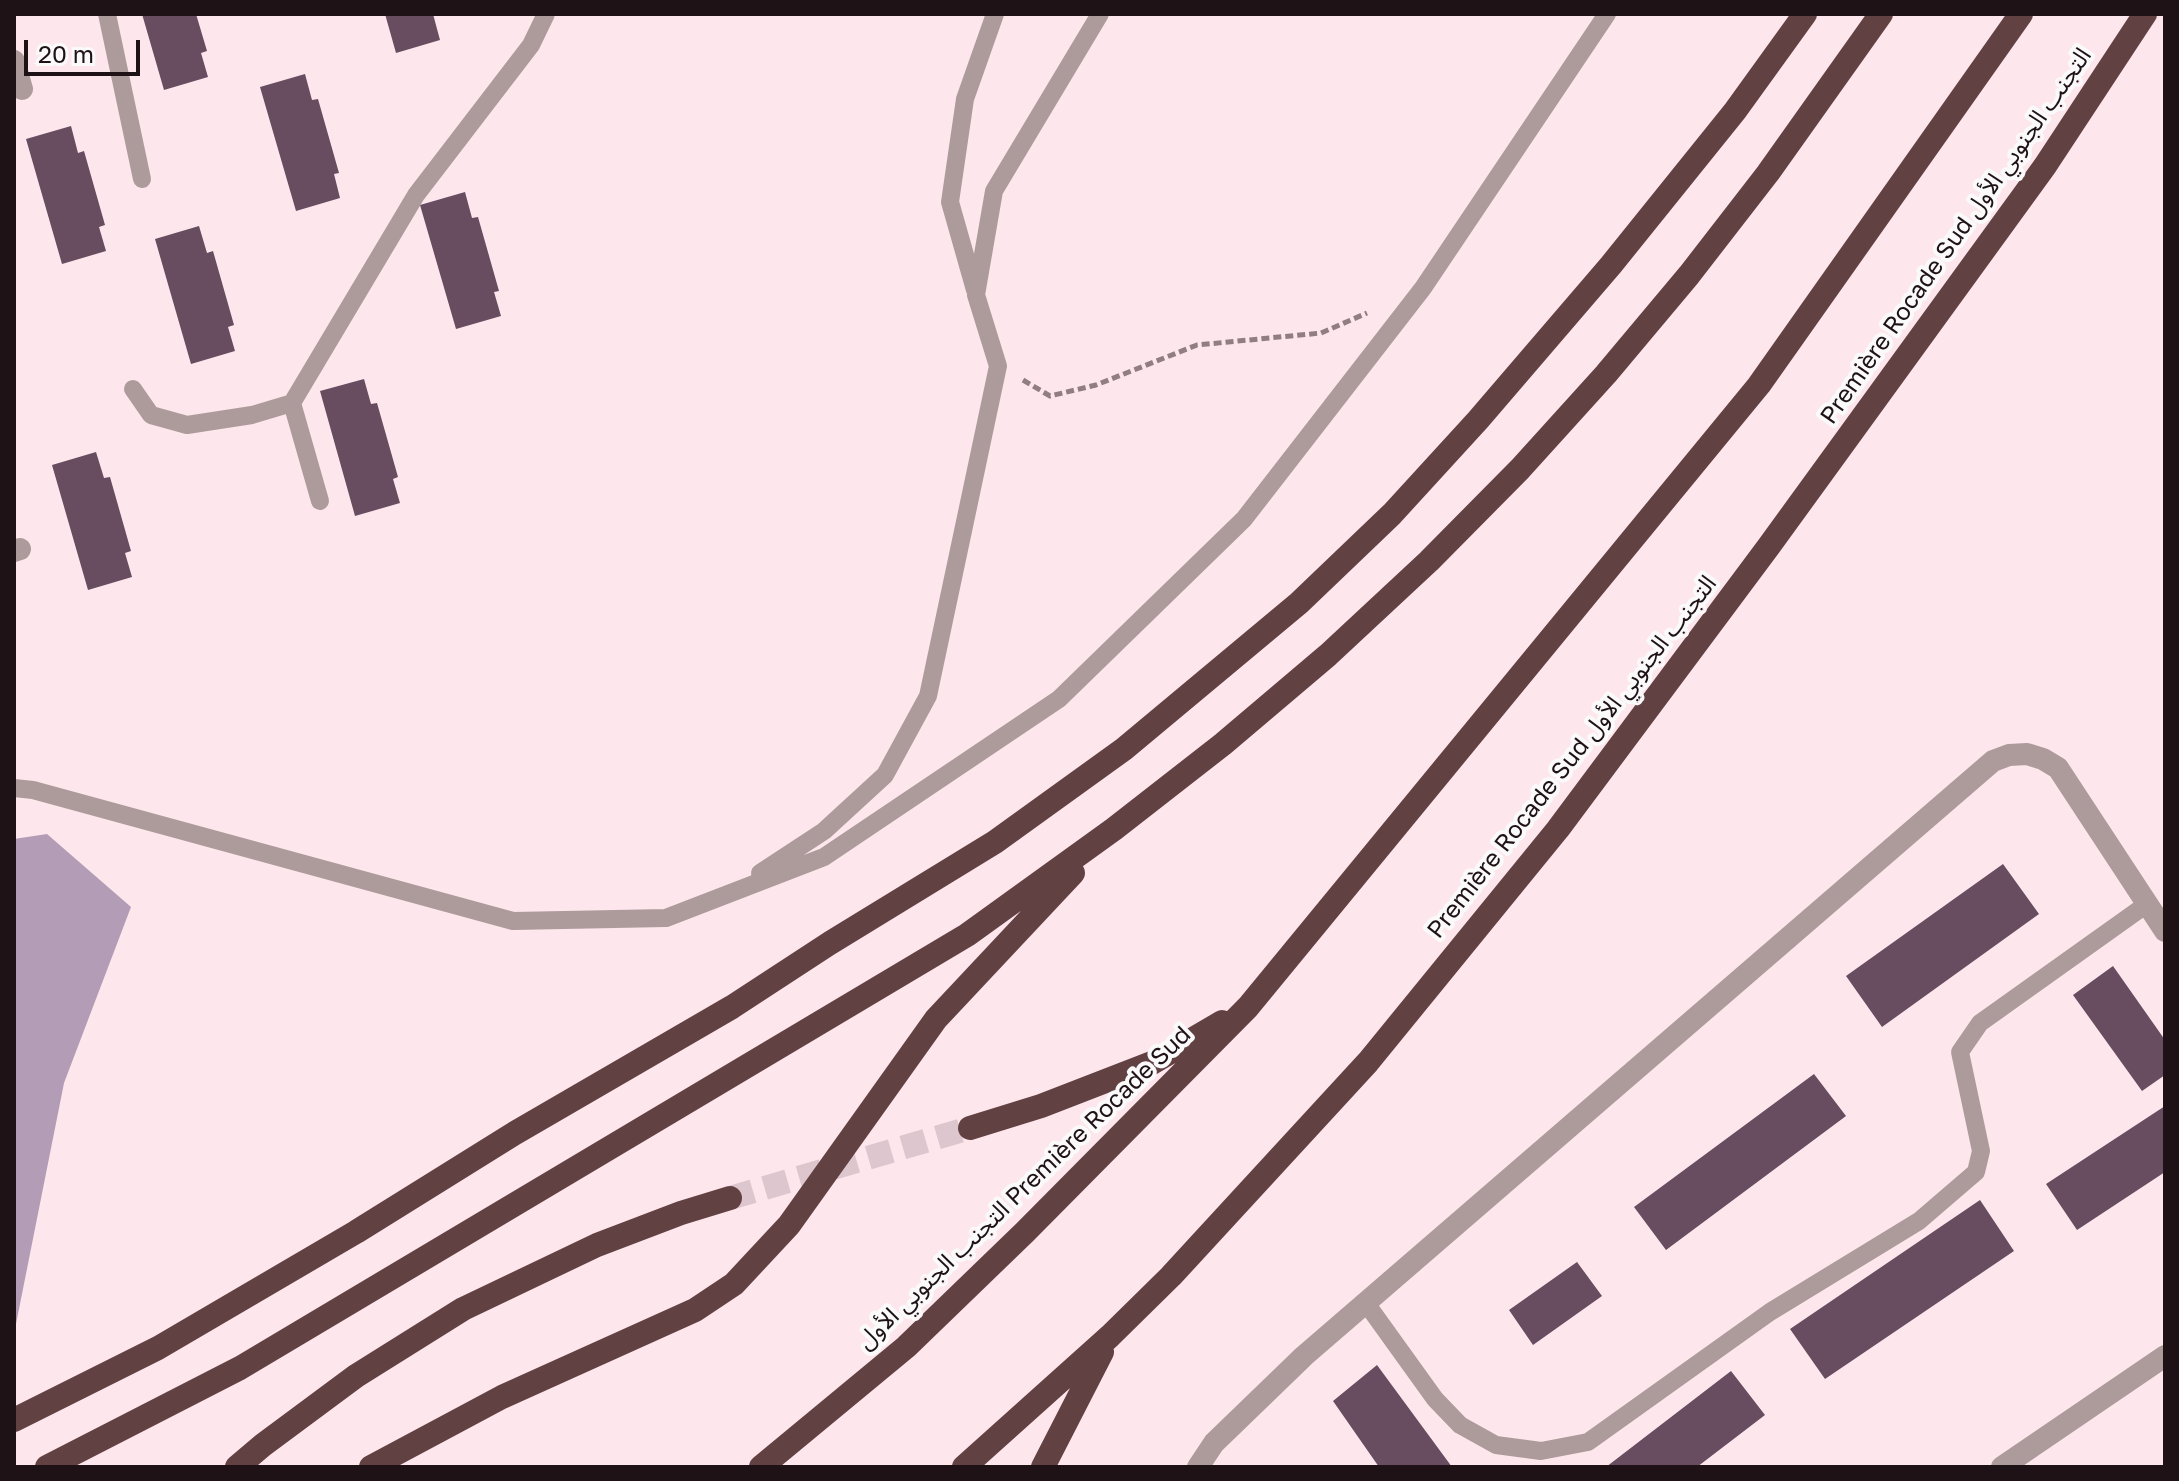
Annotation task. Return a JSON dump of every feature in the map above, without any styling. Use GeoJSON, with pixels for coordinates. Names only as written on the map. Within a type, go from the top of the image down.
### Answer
{"type":"FeatureCollection","features":[{"type":"Feature","properties":{"kind":"highway"},"geometry":{"type":"LineString","coordinates":[[14,1420],[158,1348],[356,1232],[515,1133],[732,1007],[995,842],[1124,749],[1299,603],[1392,514],[1478,420],[1611,265],[1735,111],[1805,14]]}},
{"type":"Feature","properties":{"kind":"highway"},"geometry":{"type":"LineString","coordinates":[[47,1467],[240,1368],[967,935],[1114,829],[1223,744],[1328,655],[1429,561],[1520,469],[1606,374],[1689,275],[1768,173],[1881,14]]}},
{"type":"Feature","properties":{"kind":"highway"},"geometry":{"type":"LineString","coordinates":[[970,1128],[1041,1106],[1152,1063],[1248,1007],[1759,385],[2021,14]]}},
{"type":"Feature","properties":{"kind":"highway","name":"Première Rocade Sud التجنب الجنوبي الأول"},"geometry":{"type":"LineString","coordinates":[[964,1467],[1110,1336],[1171,1276],[1368,1062],[1558,829],[1769,546],[2045,166],[2145,14]]}},
{"type":"Feature","properties":{"kind":"highway"},"geometry":{"type":"LineString","coordinates":[[371,1467],[502,1397],[695,1310],[734,1284],[789,1225],[936,1019],[1114,829]]}},
{"type":"Feature","properties":{"kind":"highway","name":"التجنب الجنوبي الأول Première Rocade Sud"},"geometry":{"type":"LineString","coordinates":[[761,1467],[906,1347],[1248,1007]]}},
{"type":"Feature","properties":{"kind":"highway"},"geometry":{"type":"LineString","coordinates":[[237,1467],[356,1376],[463,1309],[597,1245],[730,1198]]}},
{"type":"Feature","properties":{"kind":"highway"},"geometry":{"type":"LineString","coordinates":[[1043,1467],[1110,1336]]}},
{"type":"Feature","properties":{"kind":"street"},"geometry":{"type":"LineString","coordinates":[[14,61],[22,89]]}},
{"type":"Feature","properties":{"kind":"street"},"geometry":{"type":"LineString","coordinates":[[1198,1467],[1214,1443],[1304,1356],[1993,761],[2009,755],[2027,754],[2058,768],[2165,931]]}},
{"type":"Feature","properties":{"kind":"street"},"geometry":{"type":"LineString","coordinates":[[2002,1467],[2165,1356]]}},
{"type":"Feature","properties":{"kind":"lane"},"geometry":{"type":"LineString","coordinates":[[107,14],[142,179]]}},
{"type":"Feature","properties":{"kind":"lane"},"geometry":{"type":"LineString","coordinates":[[133,389],[151,415],[187,425],[252,415],[292,403],[416,195],[531,45],[546,14]]}},
{"type":"Feature","properties":{"kind":"lane"},"geometry":{"type":"LineString","coordinates":[[732,892],[824,831],[885,775],[928,696],[998,366],[950,202],[965,99],[995,14]]}},
{"type":"Feature","properties":{"kind":"lane"},"geometry":{"type":"LineString","coordinates":[[976,295],[994,191],[1100,14]]}},
{"type":"Feature","properties":{"kind":"lane"},"geometry":{"type":"LineString","coordinates":[[14,788],[33,790],[513,921],[666,918],[824,857],[1059,699],[1244,519],[1423,288],[1607,14]]}},
{"type":"Feature","properties":{"kind":"lane"},"geometry":{"type":"LineString","coordinates":[[292,403],[320,501]]}},
{"type":"Feature","properties":{"kind":"lane"},"geometry":{"type":"LineString","coordinates":[[1366,1303],[1435,1399],[1460,1425],[1496,1445],[1541,1451],[1588,1442],[1770,1312],[1919,1221],[1976,1172],[1981,1151],[1960,1052],[1980,1023],[2147,904]]}},
{"type":"Feature","properties":{"kind":"path"},"geometry":{"type":"LineString","coordinates":[[998,366],[1050,396],[1096,385],[1197,345],[1321,333],[1423,288]]}},
{"type":"Feature","properties":{"kind":"shaded area"},"geometry":{"type":"Polygon","coordinates":[[[47,834],[131,907],[64,1083],[14,1334],[14,839],[47,834]]]}},
{"type":"Feature","properties":{"kind":"building"},"geometry":{"type":"Polygon","coordinates":[[[142,14],[196,14],[207,51],[201,53],[208,77],[164,90],[142,14]]]}},
{"type":"Feature","properties":{"kind":"building"},"geometry":{"type":"Polygon","coordinates":[[[385,14],[433,14],[440,40],[396,53],[385,14]]]}},
{"type":"Feature","properties":{"kind":"building"},"geometry":{"type":"Polygon","coordinates":[[[305,74],[312,100],[318,99],[339,173],[334,174],[340,198],[296,211],[260,87],[305,74]]]}},
{"type":"Feature","properties":{"kind":"building"},"geometry":{"type":"Polygon","coordinates":[[[71,126],[78,153],[84,151],[105,225],[99,227],[106,251],[62,264],[26,139],[71,126]]]}},
{"type":"Feature","properties":{"kind":"building"},"geometry":{"type":"Polygon","coordinates":[[[465,192],[472,218],[478,217],[499,291],[494,292],[501,316],[456,329],[420,205],[465,192]]]}},
{"type":"Feature","properties":{"kind":"building"},"geometry":{"type":"Polygon","coordinates":[[[199,226],[207,253],[213,251],[234,325],[228,327],[235,351],[191,364],[155,239],[199,226]]]}},
{"type":"Feature","properties":{"kind":"building"},"geometry":{"type":"Polygon","coordinates":[[[364,379],[371,404],[377,403],[398,477],[393,479],[400,503],[355,516],[320,391],[364,379]]]}},
{"type":"Feature","properties":{"kind":"building"},"geometry":{"type":"Polygon","coordinates":[[[96,452],[104,478],[110,477],[131,551],[125,553],[132,577],[88,590],[52,465],[96,452]]]}},
{"type":"Feature","properties":{"kind":"building"},"geometry":{"type":"Polygon","coordinates":[[[2003,864],[2039,914],[1882,1027],[1846,976],[2003,864]]]}},
{"type":"Feature","properties":{"kind":"building"},"geometry":{"type":"Polygon","coordinates":[[[2113,966],[2165,1040],[2165,1075],[2142,1091],[2073,995],[2113,966]]]}},
{"type":"Feature","properties":{"kind":"building"},"geometry":{"type":"Polygon","coordinates":[[[1814,1074],[1846,1116],[1666,1250],[1634,1207],[1814,1074]]]}},
{"type":"Feature","properties":{"kind":"building"},"geometry":{"type":"Polygon","coordinates":[[[2165,1106],[2165,1172],[2077,1230],[2046,1184],[2165,1106]]]}},
{"type":"Feature","properties":{"kind":"building"},"geometry":{"type":"Polygon","coordinates":[[[1980,1200],[2014,1251],[1825,1379],[1790,1329],[1980,1200]]]}},
{"type":"Feature","properties":{"kind":"building"},"geometry":{"type":"Polygon","coordinates":[[[1577,1262],[1602,1296],[1533,1345],[1509,1310],[1577,1262]]]}},
{"type":"Feature","properties":{"kind":"building"},"geometry":{"type":"Polygon","coordinates":[[[1377,1365],[1452,1467],[1379,1467],[1333,1401],[1377,1365]]]}},
{"type":"Feature","properties":{"kind":"building"},"geometry":{"type":"Polygon","coordinates":[[[1731,1371],[1765,1415],[1697,1467],[1606,1467],[1731,1371]]]}},
{"type":"Feature","properties":{"kind":"tunnel"},"geometry":{"type":"LineString","coordinates":[[730,1198],[970,1128]]}}]}
